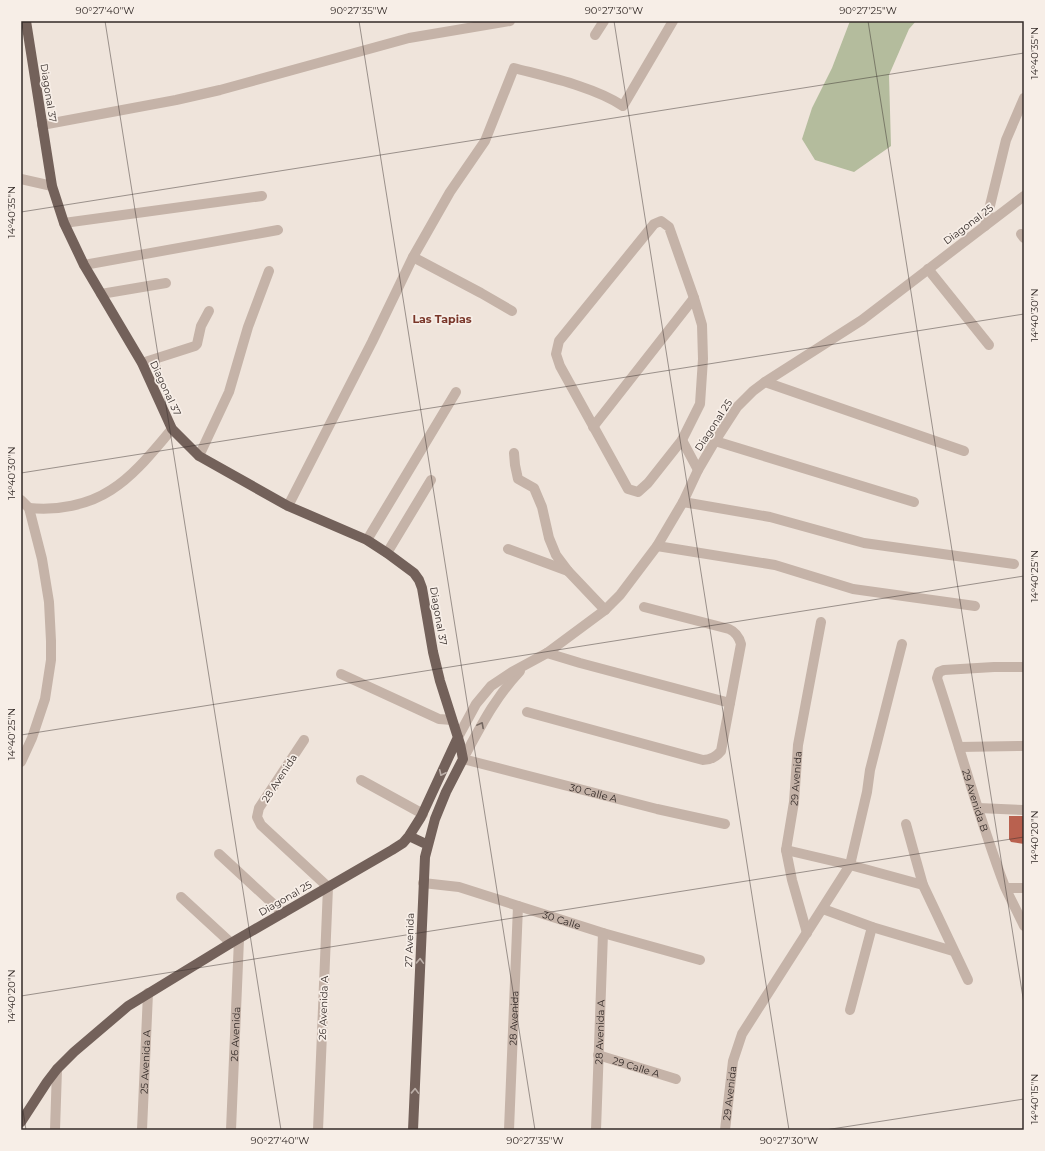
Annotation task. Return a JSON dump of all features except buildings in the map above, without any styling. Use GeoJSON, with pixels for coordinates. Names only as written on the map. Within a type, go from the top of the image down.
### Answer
{"type":"FeatureCollection","features":[{"type":"Feature","properties":{"kind":"main road","name":"Diagonal 37"},"geometry":{"type":"LineString","coordinates":[[26,21],[52,186],[64,223],[84,265],[142,363],[172,429],[199,456],[288,506],[367,540],[414,573],[421,584],[433,652],[463,759]]}},
{"type":"Feature","properties":{"kind":"main road","name":"Diagonal 25"},"geometry":{"type":"LineString","coordinates":[[21,1122],[57,1069],[107,1023],[128,1006],[235,941],[403,843],[423,814],[458,737]]}},
{"type":"Feature","properties":{"kind":"main road","name":"27 Avenida"},"geometry":{"type":"LineString","coordinates":[[413,1130],[425,857],[435,819],[446,792],[463,759]]}},
{"type":"Feature","properties":{"kind":"main road"},"geometry":{"type":"LineString","coordinates":[[409,836],[428,844]]}},
{"type":"Feature","properties":{"kind":"street"},"geometry":{"type":"LineString","coordinates":[[42,125],[176,100],[227,88],[409,38],[510,21]]}},
{"type":"Feature","properties":{"kind":"street"},"geometry":{"type":"LineString","coordinates":[[595,35],[604,21]]}},
{"type":"Feature","properties":{"kind":"street"},"geometry":{"type":"LineString","coordinates":[[288,506],[372,342],[413,257],[450,192],[485,140],[514,68],[592,91],[613,99],[623,106],[673,21]]}},
{"type":"Feature","properties":{"kind":"street"},"geometry":{"type":"LineString","coordinates":[[985,226],[1006,140],[1024,98]]}},
{"type":"Feature","properties":{"kind":"street"},"geometry":{"type":"LineString","coordinates":[[21,178],[52,186]]}},
{"type":"Feature","properties":{"kind":"street"},"geometry":{"type":"LineString","coordinates":[[64,223],[262,196]]}},
{"type":"Feature","properties":{"kind":"street","name":"Diagonal 25"},"geometry":{"type":"LineString","coordinates":[[458,737],[470,713],[482,695],[501,678],[547,653],[605,610],[620,595],[657,546],[683,502],[698,470],[737,407],[753,391],[862,320],[1024,196]]}},
{"type":"Feature","properties":{"kind":"street"},"geometry":{"type":"LineString","coordinates":[[661,221],[669,227],[702,325],[704,359],[700,404],[682,440],[648,483],[638,492],[628,488],[593,427],[560,366],[556,354],[559,341],[654,224],[661,221]]}},
{"type":"Feature","properties":{"kind":"street"},"geometry":{"type":"LineString","coordinates":[[84,265],[278,230]]}},
{"type":"Feature","properties":{"kind":"street"},"geometry":{"type":"LineString","coordinates":[[413,257],[512,311]]}},
{"type":"Feature","properties":{"kind":"street"},"geometry":{"type":"LineString","coordinates":[[928,268],[989,345]]}},
{"type":"Feature","properties":{"kind":"street"},"geometry":{"type":"LineString","coordinates":[[199,456],[229,392],[248,327],[269,271]]}},
{"type":"Feature","properties":{"kind":"street"},"geometry":{"type":"LineString","coordinates":[[101,294],[166,283]]}},
{"type":"Feature","properties":{"kind":"street"},"geometry":{"type":"LineString","coordinates":[[593,427],[694,298]]}},
{"type":"Feature","properties":{"kind":"street"},"geometry":{"type":"LineString","coordinates":[[142,363],[196,346],[202,324],[209,311]]}},
{"type":"Feature","properties":{"kind":"street"},"geometry":{"type":"LineString","coordinates":[[765,382],[964,452]]}},
{"type":"Feature","properties":{"kind":"street"},"geometry":{"type":"LineString","coordinates":[[367,540],[456,392]]}},
{"type":"Feature","properties":{"kind":"street"},"geometry":{"type":"LineString","coordinates":[[29,508],[44,510],[66,507],[91,500],[112,490],[131,474],[172,429]]}},
{"type":"Feature","properties":{"kind":"street"},"geometry":{"type":"LineString","coordinates":[[682,440],[698,470]]}},
{"type":"Feature","properties":{"kind":"street"},"geometry":{"type":"LineString","coordinates":[[715,441],[914,502]]}},
{"type":"Feature","properties":{"kind":"street"},"geometry":{"type":"LineString","coordinates":[[514,453],[518,479],[534,488],[542,507],[549,538],[556,555],[568,571],[605,610]]}},
{"type":"Feature","properties":{"kind":"street"},"geometry":{"type":"LineString","coordinates":[[387,553],[431,480]]}},
{"type":"Feature","properties":{"kind":"street"},"geometry":{"type":"LineString","coordinates":[[21,500],[29,508],[46,581],[50,622],[51,660],[45,699],[39,719],[21,762]]}},
{"type":"Feature","properties":{"kind":"street"},"geometry":{"type":"LineString","coordinates":[[683,502],[770,517],[864,543],[1014,564]]}},
{"type":"Feature","properties":{"kind":"street"},"geometry":{"type":"LineString","coordinates":[[657,546],[774,565],[853,589],[975,606]]}},
{"type":"Feature","properties":{"kind":"street"},"geometry":{"type":"LineString","coordinates":[[508,549],[568,571]]}},
{"type":"Feature","properties":{"kind":"street"},"geometry":{"type":"LineString","coordinates":[[527,712],[707,760],[715,758],[721,751],[741,644],[736,633],[729,629],[644,607]]}},
{"type":"Feature","properties":{"kind":"street","name":"29 Avenida"},"geometry":{"type":"LineString","coordinates":[[807,933],[792,880],[786,850],[794,802],[798,745],[821,622]]}},
{"type":"Feature","properties":{"kind":"street","name":"29 Avenida"},"geometry":{"type":"LineString","coordinates":[[725,1130],[733,1061],[742,1034],[850,865],[867,792],[870,770],[902,644]]}},
{"type":"Feature","properties":{"kind":"street"},"geometry":{"type":"LineString","coordinates":[[547,653],[730,703]]}},
{"type":"Feature","properties":{"kind":"street","name":"Diagonal 25"},"geometry":{"type":"LineString","coordinates":[[463,759],[492,706],[524,666]]}},
{"type":"Feature","properties":{"kind":"street","name":"29 Avenida B"},"geometry":{"type":"LineString","coordinates":[[1024,667],[994,666],[944,670],[938,672],[937,678],[978,808],[1006,888],[1024,926]]}},
{"type":"Feature","properties":{"kind":"street"},"geometry":{"type":"LineString","coordinates":[[341,674],[439,719],[452,720]]}},
{"type":"Feature","properties":{"kind":"street","name":"28 Avenida"},"geometry":{"type":"LineString","coordinates":[[304,740],[259,808],[257,817],[261,825],[328,887]]}},
{"type":"Feature","properties":{"kind":"street"},"geometry":{"type":"LineString","coordinates":[[960,747],[1024,746]]}},
{"type":"Feature","properties":{"kind":"street","name":"30 Calle A"},"geometry":{"type":"LineString","coordinates":[[463,759],[657,809],[725,824]]}},
{"type":"Feature","properties":{"kind":"street"},"geometry":{"type":"LineString","coordinates":[[362,780],[423,814]]}},
{"type":"Feature","properties":{"kind":"street"},"geometry":{"type":"LineString","coordinates":[[978,808],[1024,810]]}},
{"type":"Feature","properties":{"kind":"street"},"geometry":{"type":"LineString","coordinates":[[906,824],[922,885],[968,980]]}},
{"type":"Feature","properties":{"kind":"street"},"geometry":{"type":"LineString","coordinates":[[786,850],[850,865],[922,885]]}},
{"type":"Feature","properties":{"kind":"street"},"geometry":{"type":"LineString","coordinates":[[219,854],[283,913]]}},
{"type":"Feature","properties":{"kind":"street","name":"30 Calle"},"geometry":{"type":"LineString","coordinates":[[423,883],[459,887],[603,934],[700,960]]}},
{"type":"Feature","properties":{"kind":"street","name":"26 Avenida A"},"geometry":{"type":"LineString","coordinates":[[318,1130],[328,887]]}},
{"type":"Feature","properties":{"kind":"street"},"geometry":{"type":"LineString","coordinates":[[1006,888],[1024,888]]}},
{"type":"Feature","properties":{"kind":"street"},"geometry":{"type":"LineString","coordinates":[[181,897],[235,941]]}},
{"type":"Feature","properties":{"kind":"street","name":"28 Avenida"},"geometry":{"type":"LineString","coordinates":[[509,1130],[518,906]]}},
{"type":"Feature","properties":{"kind":"street"},"geometry":{"type":"LineString","coordinates":[[823,909],[872,927],[953,951]]}},
{"type":"Feature","properties":{"kind":"street"},"geometry":{"type":"LineString","coordinates":[[850,1010],[872,927]]}},
{"type":"Feature","properties":{"kind":"street","name":"28 Avenida A"},"geometry":{"type":"LineString","coordinates":[[596,1130],[603,934]]}},
{"type":"Feature","properties":{"kind":"street","name":"26 Avenida"},"geometry":{"type":"LineString","coordinates":[[231,1130],[235,941]]}},
{"type":"Feature","properties":{"kind":"street","name":"25 Avenida A"},"geometry":{"type":"LineString","coordinates":[[142,1130],[148,994]]}},
{"type":"Feature","properties":{"kind":"street","name":"29 Calle A"},"geometry":{"type":"LineString","coordinates":[[598,1054],[676,1079]]}},
{"type":"Feature","properties":{"kind":"street"},"geometry":{"type":"LineString","coordinates":[[55,1130],[57,1069]]}},
{"type":"Feature","properties":{"kind":"green space"},"geometry":{"type":"Polygon","coordinates":[[[850,21],[916,21],[909,29],[889,75],[891,146],[854,172],[815,160],[802,139],[812,108],[832,68],[850,21]]]}},
{"type":"Feature","properties":{"kind":"district","name":"Las Tapias"},"geometry":{"type":"Point","coordinates":[442,319]}}]}
